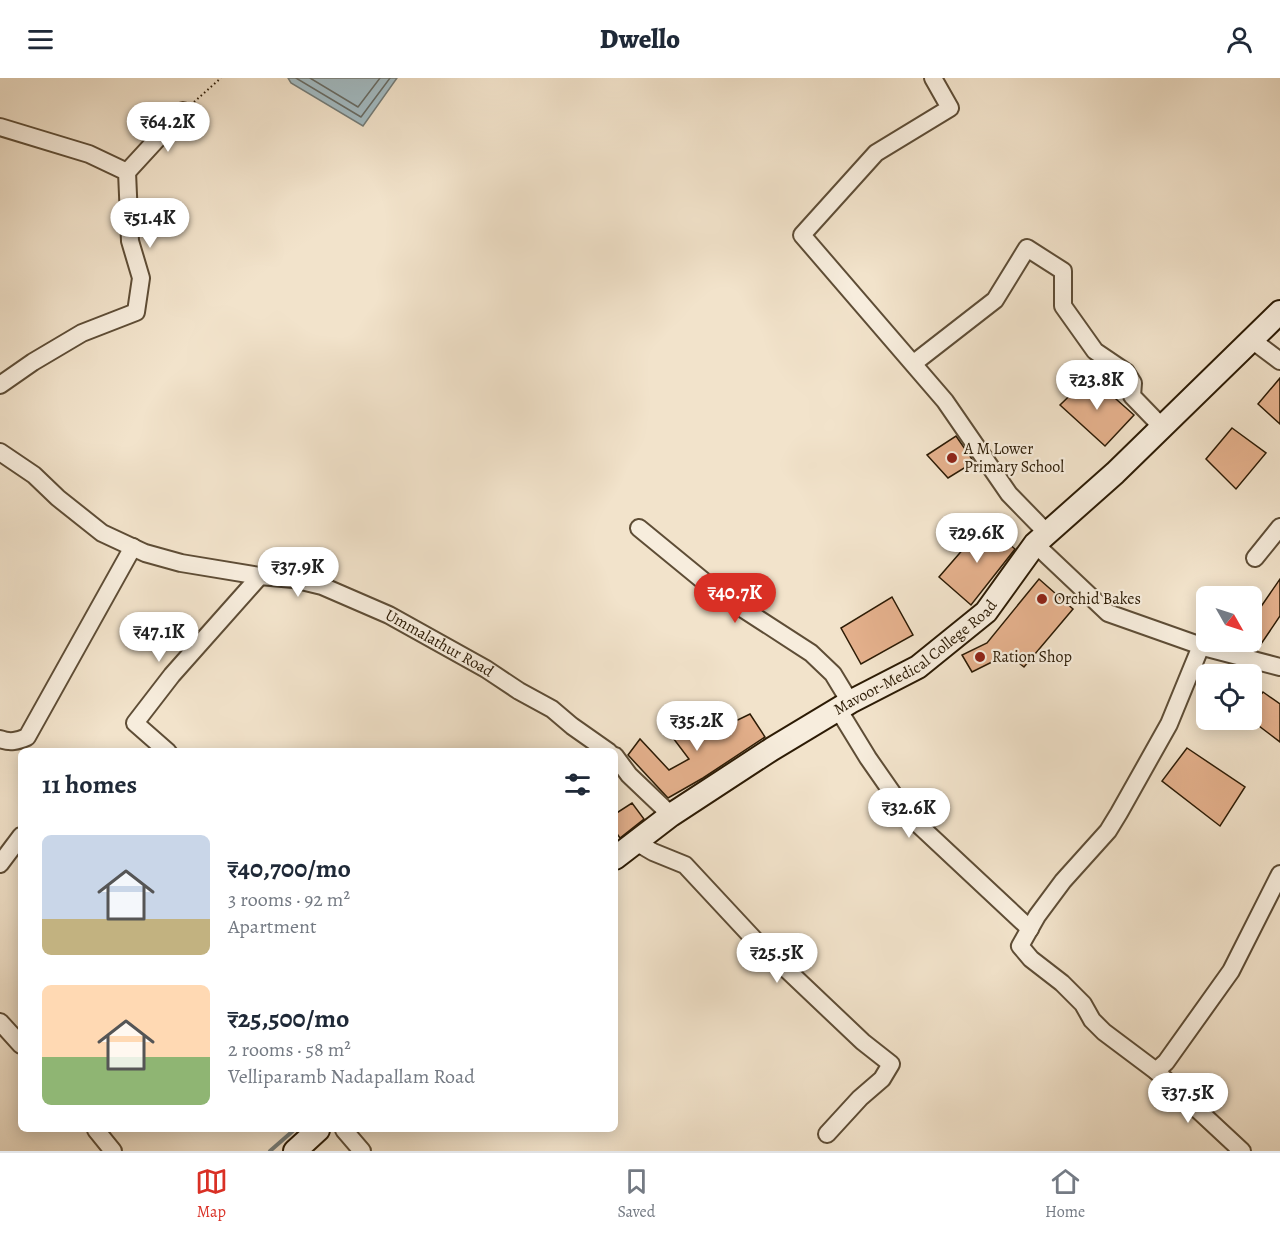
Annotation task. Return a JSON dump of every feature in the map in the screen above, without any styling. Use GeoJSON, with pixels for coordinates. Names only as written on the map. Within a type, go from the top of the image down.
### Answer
{"type":"FeatureCollection","features":[{"type":"Feature","properties":{"kind":"main road","name":"Mavoor-Medical College Road"},"geometry":{"type":"LineString","coordinates":[[618,856],[671,816],[772,749],[844,706],[918,667],[986,612],[1041,538],[1115,473],[1280,312]]}},
{"type":"Feature","properties":{"kind":"main road"},"geometry":{"type":"LineString","coordinates":[[295,1151],[316,1132]]}},
{"type":"Feature","properties":{"kind":"street"},"geometry":{"type":"LineString","coordinates":[[933,78],[950,108],[876,153],[802,235],[945,401],[1041,538],[1108,613],[1196,644]]}},
{"type":"Feature","properties":{"kind":"street"},"geometry":{"type":"LineString","coordinates":[[0,385],[82,333],[136,312],[141,278],[130,242],[127,172],[183,111]]}},
{"type":"Feature","properties":{"kind":"street"},"geometry":{"type":"LineString","coordinates":[[0,127],[89,154],[127,172]]}},
{"type":"Feature","properties":{"kind":"street"},"geometry":{"type":"LineString","coordinates":[[914,363],[995,300],[1027,249],[1063,271],[1063,306],[1095,351],[1126,372],[1134,383],[1132,396],[1162,427]]}},
{"type":"Feature","properties":{"kind":"street"},"geometry":{"type":"LineString","coordinates":[[1252,340],[1280,361]]}},
{"type":"Feature","properties":{"kind":"street","name":"Ummalathur Road"},"geometry":{"type":"LineString","coordinates":[[1,456],[34,475],[58,498],[102,533],[146,553],[181,563],[293,579],[322,586],[389,615],[552,709],[603,748]]}},
{"type":"Feature","properties":{"kind":"street"},"geometry":{"type":"LineString","coordinates":[[1255,558],[1274,544],[1280,527]]}},
{"type":"Feature","properties":{"kind":"street"},"geometry":{"type":"LineString","coordinates":[[639,528],[717,592],[811,653],[833,674],[844,706],[867,758],[907,814],[1030,928]]}},
{"type":"Feature","properties":{"kind":"street"},"geometry":{"type":"LineString","coordinates":[[0,739],[20,746],[27,736],[133,547]]}},
{"type":"Feature","properties":{"kind":"street"},"geometry":{"type":"LineString","coordinates":[[163,748],[135,723],[172,675],[260,576]]}},
{"type":"Feature","properties":{"kind":"street"},"geometry":{"type":"LineString","coordinates":[[1199,652],[1169,724],[1119,813],[1094,848],[1063,881],[1037,916],[1020,946],[1031,959],[1062,983],[1083,1004],[1092,1020],[1104,1032],[1156,1071],[1242,1151]]}},
{"type":"Feature","properties":{"kind":"street"},"geometry":{"type":"LineString","coordinates":[[1224,652],[1280,667]]}},
{"type":"Feature","properties":{"kind":"street"},"geometry":{"type":"LineString","coordinates":[[618,760],[671,816]]}},
{"type":"Feature","properties":{"kind":"street"},"geometry":{"type":"LineString","coordinates":[[0,864],[18,840]]}},
{"type":"Feature","properties":{"kind":"street"},"geometry":{"type":"LineString","coordinates":[[636,842],[685,865],[766,952],[891,1065],[882,1079],[860,1098],[827,1134]]}},
{"type":"Feature","properties":{"kind":"street"},"geometry":{"type":"LineString","coordinates":[[1156,1071],[1166,1062],[1231,971],[1280,874]]}},
{"type":"Feature","properties":{"kind":"street"},"geometry":{"type":"LineString","coordinates":[[0,1022],[18,1042]]}},
{"type":"Feature","properties":{"kind":"street"},"geometry":{"type":"LineString","coordinates":[[98,1132],[113,1151]]}},
{"type":"Feature","properties":{"kind":"street"},"geometry":{"type":"LineString","coordinates":[[346,1132],[362,1151]]}},
{"type":"Feature","properties":{"kind":"path"},"geometry":{"type":"LineString","coordinates":[[183,111],[221,78]]}},
{"type":"Feature","properties":{"kind":"water"},"geometry":{"type":"Polygon","coordinates":[[[288,78],[397,78],[363,126],[291,83],[288,78]]]}},
{"type":"Feature","properties":{"kind":"building"},"geometry":{"type":"Polygon","coordinates":[[[1090,376],[1134,415],[1105,446],[1060,405],[1090,376]]]}},
{"type":"Feature","properties":{"kind":"building"},"geometry":{"type":"Polygon","coordinates":[[[1280,378],[1280,424],[1258,404],[1280,378]]]}},
{"type":"Feature","properties":{"kind":"building"},"geometry":{"type":"Polygon","coordinates":[[[1232,428],[1266,453],[1236,489],[1206,459],[1232,428]]]}},
{"type":"Feature","properties":{"kind":"building","name":"A M Lower Primary School"},"geometry":{"type":"Polygon","coordinates":[[[956,436],[974,462],[948,478],[927,455],[956,436]]]}},
{"type":"Feature","properties":{"kind":"building"},"geometry":{"type":"Polygon","coordinates":[[[985,524],[1015,549],[971,605],[939,577],[985,524]]]}},
{"type":"Feature","properties":{"kind":"building"},"geometry":{"type":"Polygon","coordinates":[[[1039,579],[1073,609],[1024,667],[1008,654],[972,672],[962,655],[987,643],[1039,579]]]}},
{"type":"Feature","properties":{"kind":"building"},"geometry":{"type":"Polygon","coordinates":[[[1280,579],[1280,616],[1262,643],[1262,605],[1280,579]]]}},
{"type":"Feature","properties":{"kind":"building"},"geometry":{"type":"Polygon","coordinates":[[[892,597],[913,635],[861,664],[841,628],[892,597]]]}},
{"type":"Feature","properties":{"kind":"building"},"geometry":{"type":"Polygon","coordinates":[[[1262,693],[1280,704],[1280,742],[1262,728],[1262,693]]]}},
{"type":"Feature","properties":{"kind":"building"},"geometry":{"type":"Polygon","coordinates":[[[700,712],[713,732],[750,714],[765,737],[668,798],[628,755],[640,739],[669,770],[689,759],[667,730],[700,712]]]}},
{"type":"Feature","properties":{"kind":"building"},"geometry":{"type":"Polygon","coordinates":[[[1187,748],[1245,787],[1220,826],[1162,781],[1187,748]]]}},
{"type":"Feature","properties":{"kind":"building"},"geometry":{"type":"Polygon","coordinates":[[[632,803],[644,819],[620,838],[618,812],[632,803]]]}},
{"type":"Feature","properties":{"kind":"waterway"},"geometry":{"type":"LineString","coordinates":[[270,1151],[292,1132]]}},
{"type":"Feature","properties":{"kind":"place","name":"A M Lower Primary School"},"geometry":{"type":"Point","coordinates":[952,458]}},
{"type":"Feature","properties":{"kind":"place","name":"Orchid Bakes"},"geometry":{"type":"Point","coordinates":[1042,599]}},
{"type":"Feature","properties":{"kind":"place","name":"Ration Shop"},"geometry":{"type":"Point","coordinates":[980,657]}}]}
